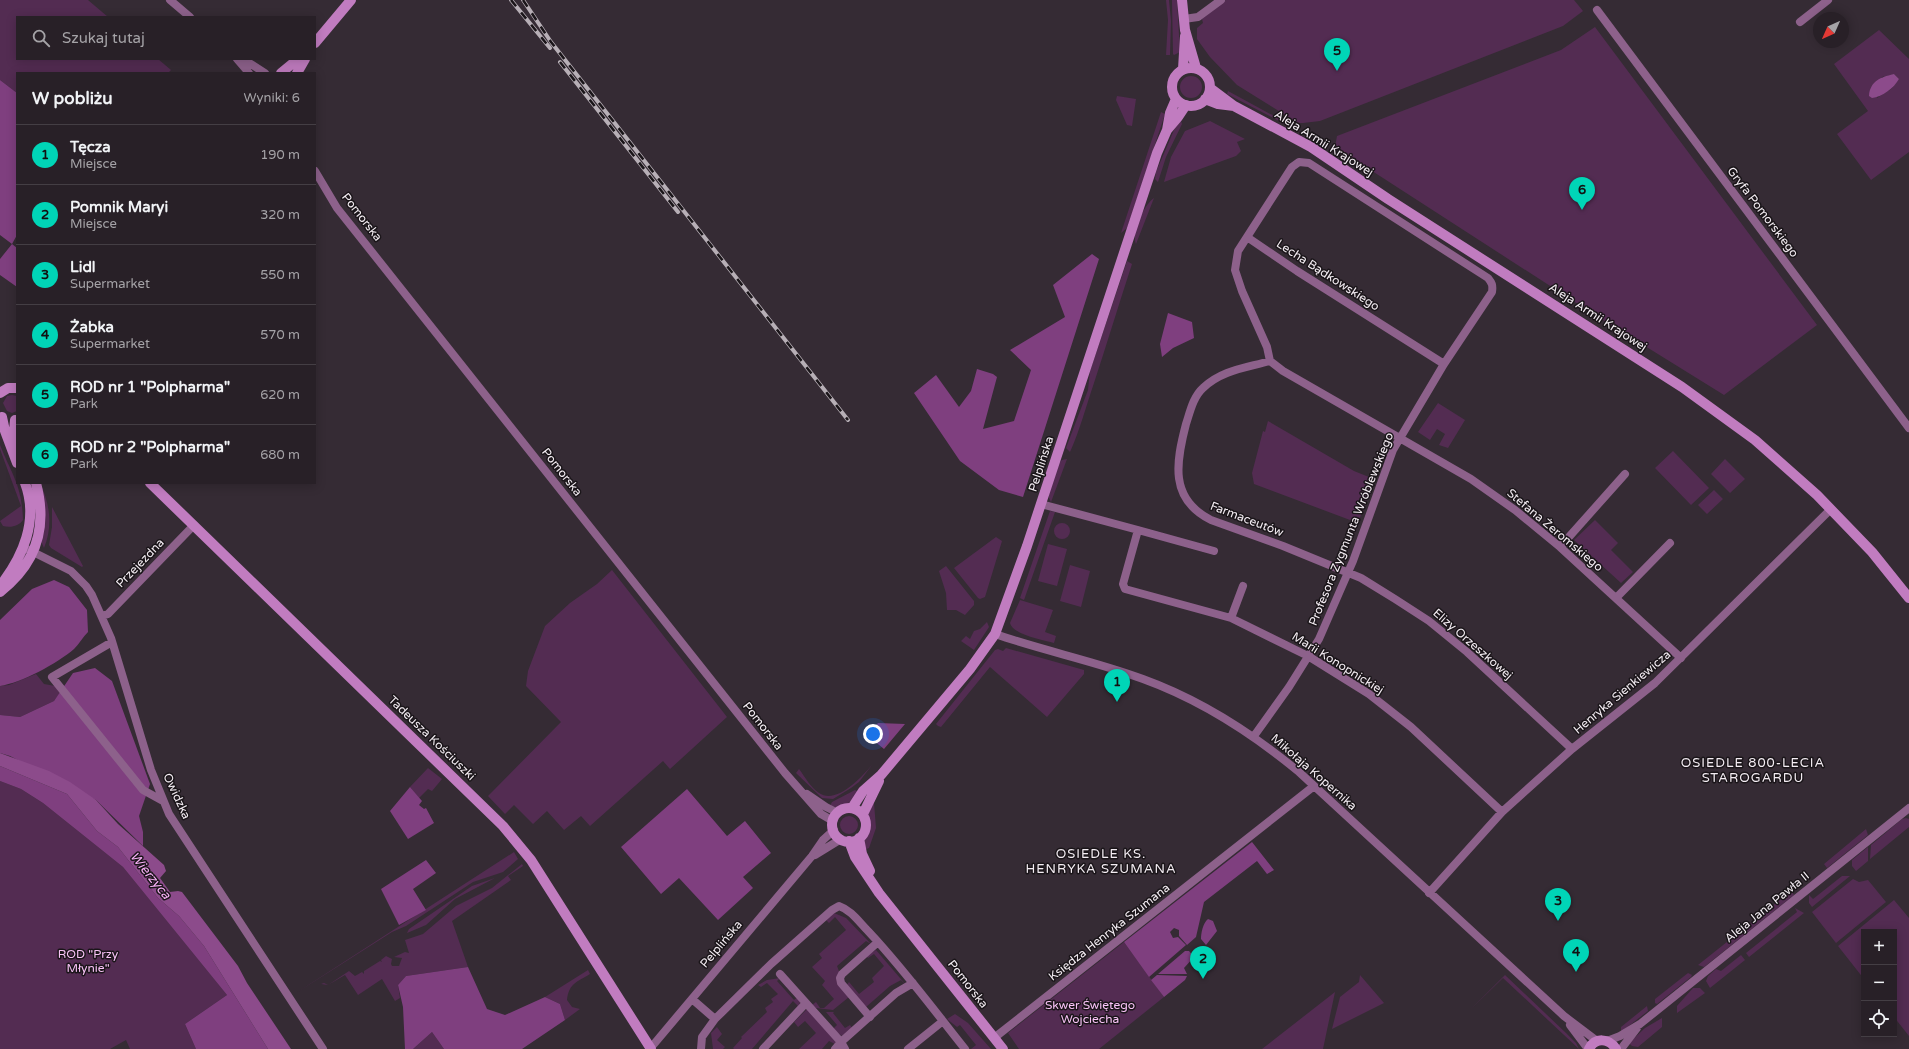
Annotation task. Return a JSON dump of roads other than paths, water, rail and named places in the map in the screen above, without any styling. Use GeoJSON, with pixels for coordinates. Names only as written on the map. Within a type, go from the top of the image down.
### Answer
{"type":"FeatureCollection","features":[{"type":"Feature","properties":{"kind":"street"},"geometry":{"type":"LineString","coordinates":[[170,0],[189,16]]}},
{"type":"Feature","properties":{"kind":"street"},"geometry":{"type":"LineString","coordinates":[[316,42],[351,0]]}},
{"type":"Feature","properties":{"kind":"street"},"geometry":{"type":"LineString","coordinates":[[1182,0],[1186,30],[1196,68],[1208,78],[1210,88],[1205,99],[1196,105],[1186,105],[1176,99],[1172,89],[1172,84],[1176,75],[1183,69],[1196,68]]}},
{"type":"Feature","properties":{"kind":"street"},"geometry":{"type":"LineString","coordinates":[[1184,19],[1198,17],[1221,0]]}},
{"type":"Feature","properties":{"kind":"street"},"geometry":{"type":"LineString","coordinates":[[1800,22],[1828,0]]}},
{"type":"Feature","properties":{"kind":"street","name":"Gryfa Pomorskiego"},"geometry":{"type":"LineString","coordinates":[[1597,10],[1906,419],[1909,428]]}},
{"type":"Feature","properties":{"kind":"street"},"geometry":{"type":"LineString","coordinates":[[1183,69],[1186,30]]}},
{"type":"Feature","properties":{"kind":"street"},"geometry":{"type":"LineString","coordinates":[[238,60],[249,72]]}},
{"type":"Feature","properties":{"kind":"street"},"geometry":{"type":"LineString","coordinates":[[245,60],[263,72]]}},
{"type":"Feature","properties":{"kind":"street"},"geometry":{"type":"LineString","coordinates":[[282,72],[297,60]]}},
{"type":"Feature","properties":{"kind":"street"},"geometry":{"type":"LineString","coordinates":[[298,72],[305,60]]}},
{"type":"Feature","properties":{"kind":"street","name":"Aleja Armii Krajowej"},"geometry":{"type":"LineString","coordinates":[[1210,88],[1221,94],[1234,106],[1311,147],[1388,199],[1682,387],[1755,440],[1798,477],[1831,509],[1872,552],[1909,598]]}},
{"type":"Feature","properties":{"kind":"street","name":"Pelplińska"},"geometry":{"type":"LineString","coordinates":[[852,808],[863,791],[881,775],[970,669],[995,634],[1008,602],[1157,153],[1167,130],[1170,113],[1176,99]]}},
{"type":"Feature","properties":{"kind":"street","name":"Aleja Armii Krajowej"},"geometry":{"type":"LineString","coordinates":[[1205,99],[1218,104],[1234,106]]}},
{"type":"Feature","properties":{"kind":"street","name":"Pelplińska"},"geometry":{"type":"LineString","coordinates":[[1167,130],[1186,105]]}},
{"type":"Feature","properties":{"kind":"street","name":"Aleja Armii Krajowej"},"geometry":{"type":"LineString","coordinates":[[1247,237],[1292,167],[1299,162],[1309,163],[1488,278],[1492,287]]}},
{"type":"Feature","properties":{"kind":"street","name":"Pomorska"},"geometry":{"type":"LineString","coordinates":[[316,173],[337,208],[794,784],[826,807],[835,821]]}},
{"type":"Feature","properties":{"kind":"street"},"geometry":{"type":"LineString","coordinates":[[1247,237],[1238,251],[1236,270],[1242,291],[1267,347],[1270,361],[1283,371],[1400,438]]}},
{"type":"Feature","properties":{"kind":"street","name":"Lecha Bądkowskiego"},"geometry":{"type":"LineString","coordinates":[[1247,237],[1444,364]]}},
{"type":"Feature","properties":{"kind":"street","name":"Profesora Zygmunta Wróblewskiego"},"geometry":{"type":"LineString","coordinates":[[1254,736],[1289,687],[1319,638],[1348,573],[1393,450],[1444,364],[1492,292],[1492,287]]}},
{"type":"Feature","properties":{"kind":"street","name":"Farmaceutów"},"geometry":{"type":"LineString","coordinates":[[1270,361],[1236,369],[1222,375],[1202,388],[1197,395],[1191,408],[1178,456],[1178,476],[1181,490],[1192,507],[1201,515],[1211,520],[1283,546],[1348,573]]}},
{"type":"Feature","properties":{"kind":"street"},"geometry":{"type":"LineString","coordinates":[[1,390],[16,388]]}},
{"type":"Feature","properties":{"kind":"street"},"geometry":{"type":"LineString","coordinates":[[1,416],[16,420],[14,431],[16,438]]}},
{"type":"Feature","properties":{"kind":"street"},"geometry":{"type":"LineString","coordinates":[[1,416],[16,460]]}},
{"type":"Feature","properties":{"kind":"street","name":"Stefana Żeromskiego"},"geometry":{"type":"LineString","coordinates":[[1400,438],[1471,479],[1515,510],[1560,547],[1681,658]]}},
{"type":"Feature","properties":{"kind":"street"},"geometry":{"type":"LineString","coordinates":[[1560,547],[1625,474]]}},
{"type":"Feature","properties":{"kind":"street"},"geometry":{"type":"LineString","coordinates":[[0,586],[24,547],[29,531],[31,514],[25,484]]}},
{"type":"Feature","properties":{"kind":"street"},"geometry":{"type":"LineString","coordinates":[[0,592],[21,574],[34,552],[41,524],[40,502],[36,484]]}},
{"type":"Feature","properties":{"kind":"street","name":"Tadeusza Kościuszki"},"geometry":{"type":"LineString","coordinates":[[151,484],[504,826],[530,860],[650,1048]]}},
{"type":"Feature","properties":{"kind":"street"},"geometry":{"type":"LineString","coordinates":[[1041,504],[1214,551]]}},
{"type":"Feature","properties":{"kind":"street","name":"Henryka Sienkiewicza"},"geometry":{"type":"LineString","coordinates":[[1429,893],[1502,812],[1572,749],[1655,683],[1831,509]]}},
{"type":"Feature","properties":{"kind":"street","name":"Przejezdna"},"geometry":{"type":"LineString","coordinates":[[102,616],[108,614],[194,525]]}},
{"type":"Feature","properties":{"kind":"street","name":"Marii Konopnickiej"},"geometry":{"type":"LineString","coordinates":[[1138,530],[1123,584],[1125,589],[1231,618],[1308,656],[1369,694],[1411,727],[1502,812]]}},
{"type":"Feature","properties":{"kind":"street"},"geometry":{"type":"LineString","coordinates":[[1616,598],[1670,543]]}},
{"type":"Feature","properties":{"kind":"street","name":"Owidzka"},"geometry":{"type":"LineString","coordinates":[[24,547],[71,571],[92,595],[112,642],[151,770],[169,814],[323,1049]]}},
{"type":"Feature","properties":{"kind":"street","name":"Elizy Orzeszkowej"},"geometry":{"type":"LineString","coordinates":[[1348,573],[1361,578],[1395,598],[1448,636],[1572,749]]}},
{"type":"Feature","properties":{"kind":"street"},"geometry":{"type":"LineString","coordinates":[[1231,618],[1243,586]]}},
{"type":"Feature","properties":{"kind":"street","name":"Mikołaja Kopernika"},"geometry":{"type":"LineString","coordinates":[[995,634],[1129,674],[1160,685],[1198,703],[1254,736],[1314,786],[1564,1016],[1602,1041]]}},
{"type":"Feature","properties":{"kind":"street"},"geometry":{"type":"LineString","coordinates":[[112,642],[52,677],[143,790],[163,802]]}},
{"type":"Feature","properties":{"kind":"street","name":"Pelplińska"},"geometry":{"type":"LineString","coordinates":[[863,814],[881,775]]}},
{"type":"Feature","properties":{"kind":"street","name":"Księdza Henryka Szumana"},"geometry":{"type":"LineString","coordinates":[[994,1038],[1314,786]]}},
{"type":"Feature","properties":{"kind":"street"},"geometry":{"type":"LineString","coordinates":[[852,808],[863,814],[866,820],[866,827],[859,838],[845,840],[835,821],[842,810],[852,808]]}},
{"type":"Feature","properties":{"kind":"street","name":"Aleja Jana Pawła II"},"geometry":{"type":"LineString","coordinates":[[1602,1041],[1620,1036],[1640,1024],[1909,808]]}},
{"type":"Feature","properties":{"kind":"street","name":"Pelplińska"},"geometry":{"type":"LineString","coordinates":[[650,1048],[812,856],[835,821]]}},
{"type":"Feature","properties":{"kind":"street","name":"Pomorska"},"geometry":{"type":"LineString","coordinates":[[859,838],[862,854],[883,898]]}},
{"type":"Feature","properties":{"kind":"street","name":"Pelplińska"},"geometry":{"type":"LineString","coordinates":[[812,856],[845,840]]}},
{"type":"Feature","properties":{"kind":"street","name":"Pomorska"},"geometry":{"type":"LineString","coordinates":[[845,840],[883,898],[1003,1049]]}},
{"type":"Feature","properties":{"kind":"street"},"geometry":{"type":"LineString","coordinates":[[701,1049],[702,1037],[706,1029],[715,1018],[771,964],[838,906],[846,908],[878,942],[913,983],[965,1049]]}},
{"type":"Feature","properties":{"kind":"street"},"geometry":{"type":"LineString","coordinates":[[870,1017],[841,983],[840,978],[842,974],[878,942]]}},
{"type":"Feature","properties":{"kind":"street"},"geometry":{"type":"LineString","coordinates":[[780,974],[843,1046]]}},
{"type":"Feature","properties":{"kind":"street"},"geometry":{"type":"LineString","coordinates":[[834,1049],[843,1046],[870,1017],[896,993],[913,983]]}},
{"type":"Feature","properties":{"kind":"street"},"geometry":{"type":"LineString","coordinates":[[692,999],[715,1018]]}},
{"type":"Feature","properties":{"kind":"street"},"geometry":{"type":"LineString","coordinates":[[763,1049],[806,1003]]}},
{"type":"Feature","properties":{"kind":"street","name":"Mikołaja Kopernika"},"geometry":{"type":"LineString","coordinates":[[1564,1016],[1588,1049]]}},
{"type":"Feature","properties":{"kind":"street"},"geometry":{"type":"LineString","coordinates":[[908,1049],[943,1021]]}},
{"type":"Feature","properties":{"kind":"street","name":"Aleja Jana Pawła II"},"geometry":{"type":"LineString","coordinates":[[1620,1049],[1640,1024]]}},
{"type":"Feature","properties":{"kind":"street"},"geometry":{"type":"LineString","coordinates":[[1588,1049],[1602,1041],[1612,1044],[1616,1049]]}},
{"type":"Feature","properties":{"kind":"water"},"geometry":{"type":"Polygon","coordinates":[[[1894,74],[1899,79],[1891,89],[1876,97],[1872,98],[1869,96],[1874,83],[1877,80],[1894,74]]]}},
{"type":"Feature","properties":{"kind":"water","name":"Wierzyca"},"geometry":{"type":"Polygon","coordinates":[[[0,753],[49,771],[70,782],[96,800],[118,824],[164,865],[166,871],[160,878],[170,892],[182,892],[238,966],[247,983],[291,1049],[268,1049],[204,946],[179,916],[158,898],[118,847],[97,831],[67,794],[0,766],[0,753]]]}},
{"type":"Feature","properties":{"kind":"railway"},"geometry":{"type":"LineString","coordinates":[[511,0],[550,48]]}},
{"type":"Feature","properties":{"kind":"railway"},"geometry":{"type":"LineString","coordinates":[[523,0],[551,42],[848,420]]}},
{"type":"Feature","properties":{"kind":"railway"},"geometry":{"type":"LineString","coordinates":[[560,62],[678,212]]}},
{"type":"Feature","properties":{"kind":"place","name":"ROD nr 1 \"Polpharma\""},"geometry":{"type":"Point","coordinates":[1337,71]}},
{"type":"Feature","properties":{"kind":"place","name":"ROD nr 2 \"Polpharma\""},"geometry":{"type":"Point","coordinates":[1582,210]}},
{"type":"Feature","properties":{"kind":"place","name":"Tęcza"},"geometry":{"type":"Point","coordinates":[1117,702]}},
{"type":"Feature","properties":{"kind":"place","name":"Lidl"},"geometry":{"type":"Point","coordinates":[1558,921]}},
{"type":"Feature","properties":{"kind":"place","name":"Żabka"},"geometry":{"type":"Point","coordinates":[1576,972]}},
{"type":"Feature","properties":{"kind":"place","name":"Pomnik Maryi"},"geometry":{"type":"Point","coordinates":[1203,979]}},
{"type":"Feature","properties":{"kind":"district","name":"OSIEDLE 800-LECIA STAROGARDU"},"geometry":{"type":"Point","coordinates":[1753,770]}},
{"type":"Feature","properties":{"kind":"district","name":"OSIEDLE KS. HENRYKA SZUMANA"},"geometry":{"type":"Point","coordinates":[1101,860]}},
{"type":"Feature","properties":{"kind":"park label","name":"ROD \"Przy Młynie\""},"geometry":{"type":"Point","coordinates":[88,961]}},
{"type":"Feature","properties":{"kind":"park label","name":"Skwer Świętego Wojciecha"},"geometry":{"type":"Point","coordinates":[1090,1012]}}]}
